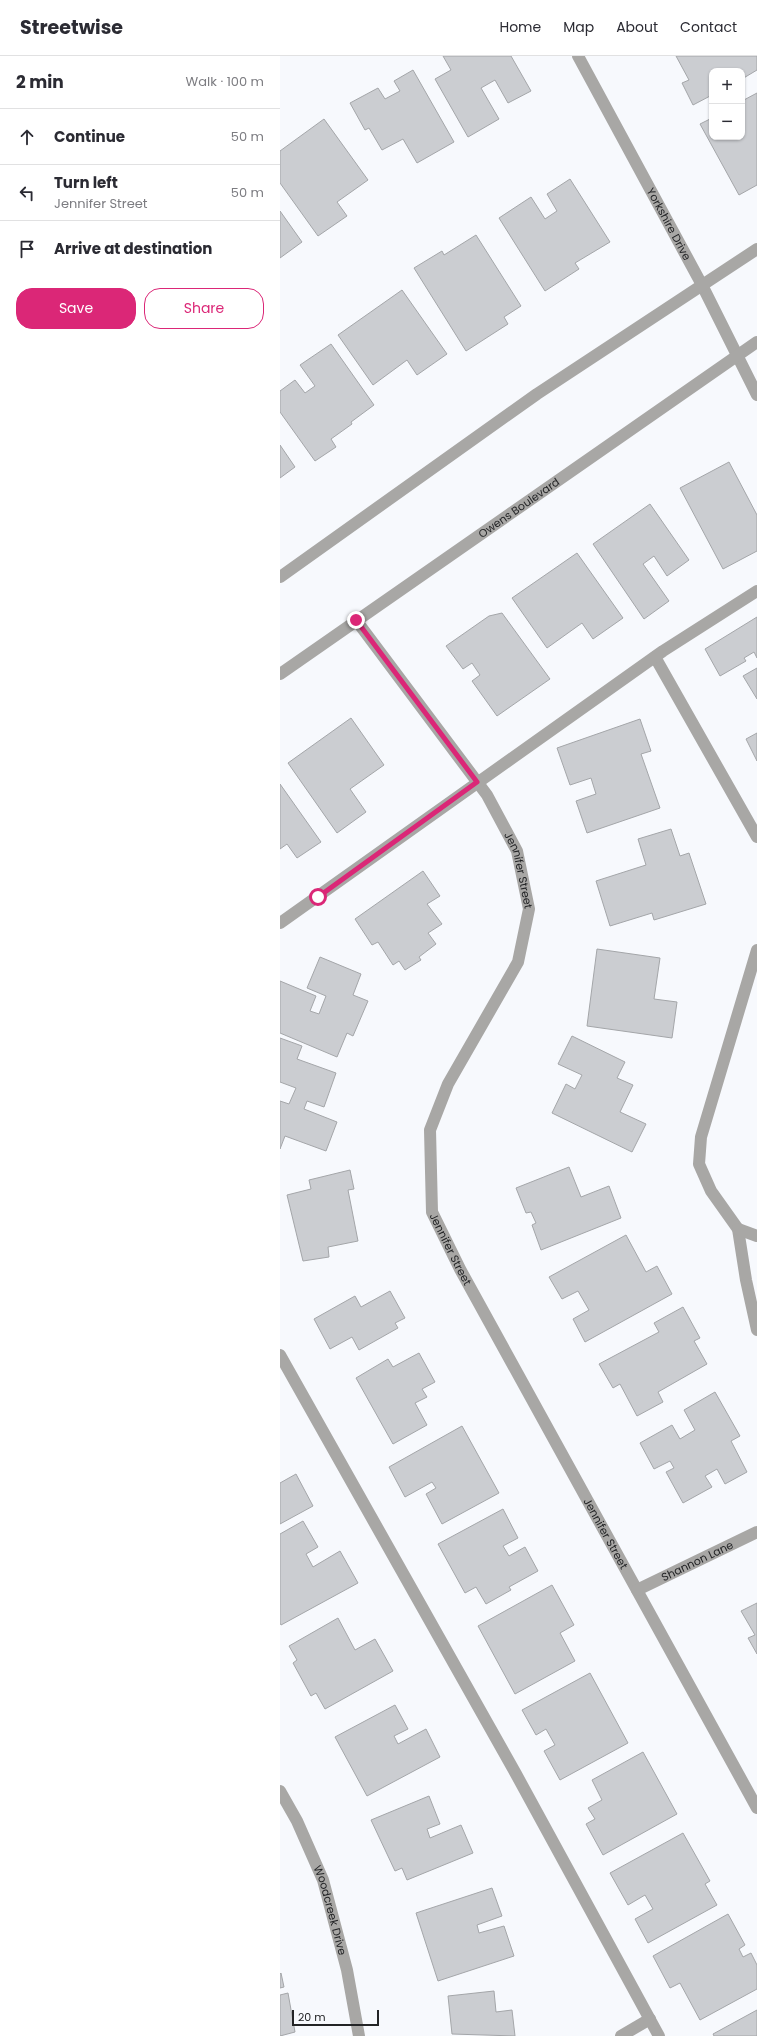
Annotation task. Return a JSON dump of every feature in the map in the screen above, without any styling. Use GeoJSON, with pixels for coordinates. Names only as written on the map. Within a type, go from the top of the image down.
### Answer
{"type":"FeatureCollection","features":[{"type":"Feature","properties":{"kind":"street","name":"Yorkshire Drive"},"geometry":{"type":"LineString","coordinates":[[578,56],[702,285],[757,395]]}},
{"type":"Feature","properties":{"kind":"street"},"geometry":{"type":"LineString","coordinates":[[280,577],[536,394],[757,249]]}},
{"type":"Feature","properties":{"kind":"street","name":"Owens Boulevard"},"geometry":{"type":"LineString","coordinates":[[280,674],[757,342]]}},
{"type":"Feature","properties":{"kind":"street"},"geometry":{"type":"LineString","coordinates":[[280,924],[477,782],[655,657],[708,621],[757,591]]}},
{"type":"Feature","properties":{"kind":"street","name":"Jennifer Street"},"geometry":{"type":"LineString","coordinates":[[356,620],[487,795],[517,851],[529,909],[518,962],[448,1084],[430,1130],[432,1212],[460,1269],[757,1808]]}},
{"type":"Feature","properties":{"kind":"street"},"geometry":{"type":"LineString","coordinates":[[655,657],[757,836]]}},
{"type":"Feature","properties":{"kind":"street"},"geometry":{"type":"LineString","coordinates":[[757,950],[701,1144],[700,1164],[708,1184],[738,1229],[746,1280],[757,1330]]}},
{"type":"Feature","properties":{"kind":"street"},"geometry":{"type":"LineString","coordinates":[[738,1229],[757,1236]]}},
{"type":"Feature","properties":{"kind":"street"},"geometry":{"type":"LineString","coordinates":[[280,1355],[516,1774],[659,2036]]}},
{"type":"Feature","properties":{"kind":"street","name":"Shannon Lane"},"geometry":{"type":"LineString","coordinates":[[637,1590],[757,1532]]}},
{"type":"Feature","properties":{"kind":"street","name":"Woodcreek Drive"},"geometry":{"type":"LineString","coordinates":[[280,1791],[296,1821],[323,1880],[347,1970],[359,2036]]}},
{"type":"Feature","properties":{"kind":"street"},"geometry":{"type":"LineString","coordinates":[[621,2036],[650,2019]]}},
{"type":"Feature","properties":{"kind":"building"},"geometry":{"type":"Polygon","coordinates":[[[443,56],[511,56],[531,91],[508,103],[495,80],[481,88],[499,119],[468,137],[435,79],[451,70],[443,56]]]}},
{"type":"Feature","properties":{"kind":"building"},"geometry":{"type":"Polygon","coordinates":[[[676,56],[757,56],[757,70],[745,77],[745,68],[709,68],[709,97],[693,105],[682,83],[689,80],[676,56]]]}},
{"type":"Feature","properties":{"kind":"building"},"geometry":{"type":"Polygon","coordinates":[[[413,70],[454,142],[417,163],[403,139],[382,150],[369,128],[365,130],[350,103],[378,88],[385,99],[400,91],[394,81],[413,70]]]}},
{"type":"Feature","properties":{"kind":"building"},"geometry":{"type":"Polygon","coordinates":[[[757,93],[757,185],[739,195],[700,124],[709,120],[709,140],[745,140],[745,99],[757,93]]]}},
{"type":"Feature","properties":{"kind":"building"},"geometry":{"type":"Polygon","coordinates":[[[324,119],[368,180],[337,202],[347,216],[318,236],[280,183],[280,151],[324,119]]]}},
{"type":"Feature","properties":{"kind":"building"},"geometry":{"type":"Polygon","coordinates":[[[570,179],[610,242],[575,263],[579,269],[545,291],[499,218],[531,197],[545,219],[557,211],[547,194],[570,179]]]}},
{"type":"Feature","properties":{"kind":"building"},"geometry":{"type":"Polygon","coordinates":[[[280,211],[302,242],[280,258],[280,211]]]}},
{"type":"Feature","properties":{"kind":"building"},"geometry":{"type":"Polygon","coordinates":[[[476,235],[521,306],[504,317],[508,324],[466,351],[414,268],[442,251],[444,255],[476,235]]]}},
{"type":"Feature","properties":{"kind":"building"},"geometry":{"type":"Polygon","coordinates":[[[402,290],[447,354],[417,375],[407,360],[373,385],[338,335],[402,290]]]}},
{"type":"Feature","properties":{"kind":"building"},"geometry":{"type":"Polygon","coordinates":[[[331,344],[374,405],[351,422],[352,424],[331,439],[336,447],[315,461],[280,412],[280,391],[295,380],[305,393],[315,386],[300,365],[331,344]]]}},
{"type":"Feature","properties":{"kind":"building"},"geometry":{"type":"Polygon","coordinates":[[[280,445],[295,467],[280,478],[280,445]]]}},
{"type":"Feature","properties":{"kind":"building"},"geometry":{"type":"Polygon","coordinates":[[[729,462],[757,515],[757,551],[723,569],[680,488],[729,462]]]}},
{"type":"Feature","properties":{"kind":"building"},"geometry":{"type":"Polygon","coordinates":[[[650,504],[689,560],[667,576],[654,556],[643,564],[669,601],[644,619],[593,544],[650,504]]]}},
{"type":"Feature","properties":{"kind":"building"},"geometry":{"type":"Polygon","coordinates":[[[577,553],[623,618],[593,639],[582,623],[547,648],[512,598],[577,553]]]}},
{"type":"Feature","properties":{"kind":"building"},"geometry":{"type":"Polygon","coordinates":[[[502,613],[550,679],[497,716],[472,681],[480,675],[472,663],[463,669],[446,646],[489,616],[502,613]]]}},
{"type":"Feature","properties":{"kind":"building"},"geometry":{"type":"Polygon","coordinates":[[[757,617],[757,658],[754,652],[744,658],[746,661],[720,676],[705,649],[757,617]]]}},
{"type":"Feature","properties":{"kind":"building"},"geometry":{"type":"Polygon","coordinates":[[[757,668],[757,699],[743,676],[757,668]]]}},
{"type":"Feature","properties":{"kind":"building"},"geometry":{"type":"Polygon","coordinates":[[[351,718],[384,765],[350,789],[366,812],[337,833],[288,763],[351,718]]]}},
{"type":"Feature","properties":{"kind":"building"},"geometry":{"type":"Polygon","coordinates":[[[640,719],[651,751],[641,754],[660,808],[587,833],[576,801],[596,794],[591,778],[570,785],[557,748],[640,719]]]}},
{"type":"Feature","properties":{"kind":"building"},"geometry":{"type":"Polygon","coordinates":[[[757,733],[757,761],[746,739],[757,733]]]}},
{"type":"Feature","properties":{"kind":"building"},"geometry":{"type":"Polygon","coordinates":[[[280,784],[321,842],[297,858],[287,844],[280,849],[280,784]]]}},
{"type":"Feature","properties":{"kind":"building"},"geometry":{"type":"Polygon","coordinates":[[[671,829],[680,856],[689,853],[706,904],[654,920],[652,913],[610,926],[596,881],[646,865],[638,839],[671,829]]]}},
{"type":"Feature","properties":{"kind":"building"},"geometry":{"type":"Polygon","coordinates":[[[423,871],[440,896],[427,904],[442,924],[428,933],[436,944],[419,957],[421,960],[405,970],[399,961],[393,965],[378,942],[372,945],[355,919],[423,871]]]}},
{"type":"Feature","properties":{"kind":"building"},"geometry":{"type":"Polygon","coordinates":[[[597,949],[660,958],[654,999],[677,1002],[672,1038],[587,1026],[597,949]]]}},
{"type":"Feature","properties":{"kind":"building"},"geometry":{"type":"Polygon","coordinates":[[[320,957],[361,974],[353,995],[368,1001],[353,1036],[347,1033],[337,1057],[280,1033],[280,981],[316,996],[310,1011],[319,1014],[326,996],[307,988],[320,957]]]}},
{"type":"Feature","properties":{"kind":"building"},"geometry":{"type":"Polygon","coordinates":[[[572,1036],[625,1062],[617,1078],[633,1085],[620,1112],[646,1124],[632,1152],[552,1113],[566,1084],[575,1089],[582,1075],[558,1064],[572,1036]]]}},
{"type":"Feature","properties":{"kind":"building"},"geometry":{"type":"Polygon","coordinates":[[[280,1038],[302,1046],[297,1059],[336,1073],[324,1107],[307,1101],[304,1109],[337,1122],[326,1151],[285,1136],[280,1149],[280,1101],[289,1104],[296,1088],[280,1082],[280,1038]]]}},
{"type":"Feature","properties":{"kind":"building"},"geometry":{"type":"Polygon","coordinates":[[[569,1167],[581,1197],[609,1186],[621,1218],[541,1250],[532,1225],[536,1223],[531,1212],[526,1213],[516,1188],[569,1167]]]}},
{"type":"Feature","properties":{"kind":"building"},"geometry":{"type":"Polygon","coordinates":[[[350,1170],[354,1189],[348,1190],[358,1241],[328,1247],[329,1257],[303,1261],[287,1195],[311,1189],[309,1180],[350,1170]]]}},
{"type":"Feature","properties":{"kind":"building"},"geometry":{"type":"Polygon","coordinates":[[[626,1235],[646,1272],[657,1266],[672,1294],[585,1342],[573,1319],[589,1310],[578,1291],[562,1299],[549,1277],[626,1235]]]}},
{"type":"Feature","properties":{"kind":"building"},"geometry":{"type":"Polygon","coordinates":[[[390,1291],[405,1318],[395,1323],[398,1328],[359,1350],[352,1337],[330,1349],[314,1319],[355,1296],[361,1307],[390,1291]]]}},
{"type":"Feature","properties":{"kind":"building"},"geometry":{"type":"Polygon","coordinates":[[[683,1307],[700,1338],[694,1341],[707,1364],[658,1392],[663,1402],[637,1416],[620,1384],[613,1388],[599,1364],[659,1332],[654,1323],[683,1307]]]}},
{"type":"Feature","properties":{"kind":"building"},"geometry":{"type":"Polygon","coordinates":[[[419,1353],[435,1382],[422,1389],[427,1397],[415,1403],[427,1425],[393,1444],[356,1378],[388,1359],[393,1367],[419,1353]]]}},
{"type":"Feature","properties":{"kind":"building"},"geometry":{"type":"Polygon","coordinates":[[[715,1392],[740,1436],[731,1441],[747,1472],[725,1484],[717,1469],[705,1476],[712,1487],[683,1503],[666,1472],[674,1468],[670,1461],[654,1469],[640,1443],[672,1425],[680,1439],[695,1430],[684,1410],[715,1392]]]}},
{"type":"Feature","properties":{"kind":"building"},"geometry":{"type":"Polygon","coordinates":[[[462,1426],[499,1493],[442,1524],[426,1494],[436,1488],[432,1482],[405,1497],[389,1467],[462,1426]]]}},
{"type":"Feature","properties":{"kind":"building"},"geometry":{"type":"Polygon","coordinates":[[[296,1474],[313,1506],[280,1524],[280,1483],[296,1474]]]}},
{"type":"Feature","properties":{"kind":"building"},"geometry":{"type":"Polygon","coordinates":[[[503,1509],[518,1538],[503,1546],[509,1556],[525,1547],[538,1571],[509,1587],[511,1590],[486,1604],[476,1587],[465,1593],[438,1544],[503,1509]]]}},
{"type":"Feature","properties":{"kind":"building"},"geometry":{"type":"Polygon","coordinates":[[[303,1521],[318,1547],[306,1554],[313,1567],[340,1551],[358,1583],[281,1625],[280,1534],[303,1521]]]}},
{"type":"Feature","properties":{"kind":"building"},"geometry":{"type":"Polygon","coordinates":[[[552,1585],[574,1625],[560,1633],[575,1661],[515,1694],[478,1626],[552,1585]]]}},
{"type":"Feature","properties":{"kind":"building"},"geometry":{"type":"Polygon","coordinates":[[[757,1603],[757,1654],[748,1638],[755,1635],[741,1611],[757,1603]]]}},
{"type":"Feature","properties":{"kind":"building"},"geometry":{"type":"Polygon","coordinates":[[[338,1618],[355,1650],[375,1639],[393,1671],[325,1709],[316,1693],[311,1696],[293,1663],[297,1660],[289,1646],[338,1618]]]}},
{"type":"Feature","properties":{"kind":"building"},"geometry":{"type":"Polygon","coordinates":[[[590,1673],[628,1743],[560,1780],[544,1751],[555,1745],[546,1729],[536,1735],[522,1710],[590,1673]]]}},
{"type":"Feature","properties":{"kind":"building"},"geometry":{"type":"Polygon","coordinates":[[[395,1705],[408,1729],[394,1736],[398,1744],[426,1729],[440,1757],[367,1796],[335,1737],[395,1705]]]}},
{"type":"Feature","properties":{"kind":"building"},"geometry":{"type":"Polygon","coordinates":[[[643,1752],[677,1814],[603,1855],[586,1824],[595,1819],[588,1808],[602,1800],[592,1780],[643,1752]]]}},
{"type":"Feature","properties":{"kind":"building"},"geometry":{"type":"Polygon","coordinates":[[[429,1796],[440,1824],[427,1829],[430,1838],[461,1825],[473,1853],[407,1880],[402,1868],[395,1871],[371,1820],[429,1796]]]}},
{"type":"Feature","properties":{"kind":"building"},"geometry":{"type":"Polygon","coordinates":[[[683,1833],[710,1881],[705,1884],[717,1905],[648,1943],[635,1919],[653,1909],[645,1895],[628,1905],[610,1873],[683,1833]]]}},
{"type":"Feature","properties":{"kind":"building"},"geometry":{"type":"Polygon","coordinates":[[[492,1888],[502,1916],[477,1925],[479,1933],[504,1926],[514,1956],[438,1981],[416,1913],[492,1888]]]}},
{"type":"Feature","properties":{"kind":"building"},"geometry":{"type":"Polygon","coordinates":[[[728,1914],[745,1945],[739,1949],[743,1957],[751,1953],[757,1965],[757,1989],[700,2020],[680,1983],[670,1988],[653,1956],[728,1914]]]}},
{"type":"Feature","properties":{"kind":"building"},"geometry":{"type":"Polygon","coordinates":[[[281,1973],[284,1987],[280,1988],[280,1974],[281,1973]]]}},
{"type":"Feature","properties":{"kind":"building"},"geometry":{"type":"Polygon","coordinates":[[[494,1991],[496,2012],[512,2010],[515,2036],[452,2034],[448,1996],[494,1991]]]}},
{"type":"Feature","properties":{"kind":"building"},"geometry":{"type":"Polygon","coordinates":[[[288,1993],[295,2032],[280,2036],[280,1995],[288,1993]]]}},
{"type":"Feature","properties":{"kind":"building"},"geometry":{"type":"Polygon","coordinates":[[[757,2010],[757,2036],[714,2036],[713,2034],[757,2010]]]}},
{"type":"Feature","properties":{"kind":"route"},"geometry":{"type":"LineString","coordinates":[[318,897],[477,782],[356,620]]}}]}
